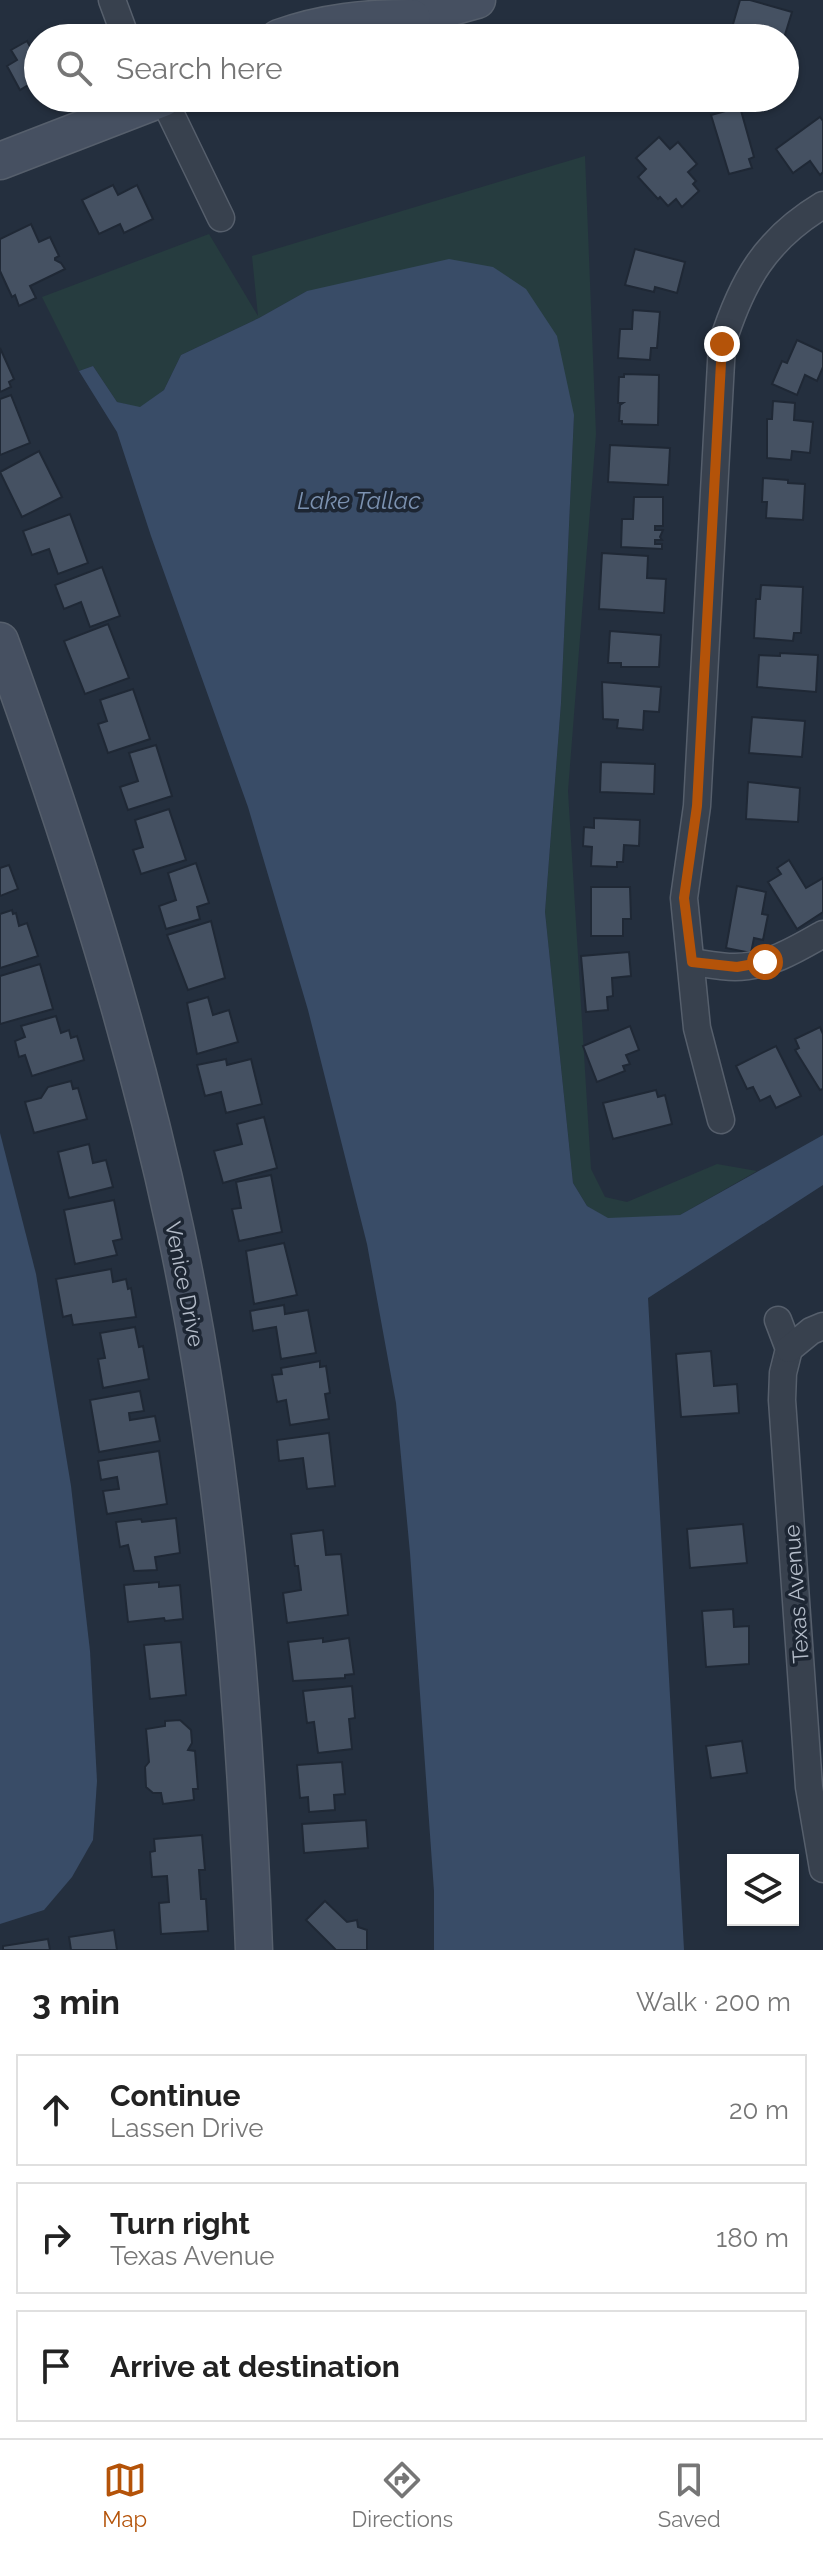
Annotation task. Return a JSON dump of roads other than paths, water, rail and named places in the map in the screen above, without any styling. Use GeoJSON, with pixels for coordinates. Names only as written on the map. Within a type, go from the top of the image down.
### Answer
{"type":"FeatureCollection","features":[{"type":"Feature","properties":{"kind":"street"},"geometry":{"type":"LineString","coordinates":[[112,0],[121,24]]}},
{"type":"Feature","properties":{"kind":"street"},"geometry":{"type":"LineString","coordinates":[[400,24],[477,0]]}},
{"type":"Feature","properties":{"kind":"street"},"geometry":{"type":"LineString","coordinates":[[334,24],[366,18],[412,18]]}},
{"type":"Feature","properties":{"kind":"street"},"geometry":{"type":"LineString","coordinates":[[0,139],[75,112]]}},
{"type":"Feature","properties":{"kind":"street"},"geometry":{"type":"LineString","coordinates":[[0,161],[127,112]]}},
{"type":"Feature","properties":{"kind":"street"},"geometry":{"type":"LineString","coordinates":[[170,112],[221,218]]}},
{"type":"Feature","properties":{"kind":"street"},"geometry":{"type":"LineString","coordinates":[[721,1120],[697,1028],[684,898],[697,806],[722,344],[735,303],[757,264],[798,220],[823,205]]}},
{"type":"Feature","properties":{"kind":"street","name":"Venice Drive"},"geometry":{"type":"LineString","coordinates":[[0,641],[49,776],[103,945],[175,1229],[204,1386],[227,1551],[249,1815],[254,1950]]}},
{"type":"Feature","properties":{"kind":"street"},"geometry":{"type":"LineString","coordinates":[[692,962],[737,967],[765,962],[796,950],[823,934]]}},
{"type":"Feature","properties":{"kind":"street"},"geometry":{"type":"LineString","coordinates":[[778,1320],[789,1349],[811,1331],[823,1326]]}},
{"type":"Feature","properties":{"kind":"street","name":"Texas Avenue"},"geometry":{"type":"LineString","coordinates":[[789,1349],[783,1373],[782,1400],[809,1787],[823,1869]]}},
{"type":"Feature","properties":{"kind":"water","name":"Lake Tallac"},"geometry":{"type":"Polygon","coordinates":[[[449,259],[493,267],[526,289],[557,336],[574,415],[561,703],[545,912],[573,1183],[587,1206],[608,1218],[680,1215],[823,1135],[823,1185],[648,1298],[684,1950],[434,1950],[434,1891],[396,1403],[367,1244],[308,1010],[248,807],[117,432],[79,371],[93,366],[117,402],[140,407],[164,390],[181,355],[307,291],[449,259]]]}},
{"type":"Feature","properties":{"kind":"water"},"geometry":{"type":"Polygon","coordinates":[[[0,1133],[36,1274],[71,1486],[90,1651],[97,1781],[93,1840],[72,1877],[44,1910],[0,1924],[0,1133]]]}}]}
